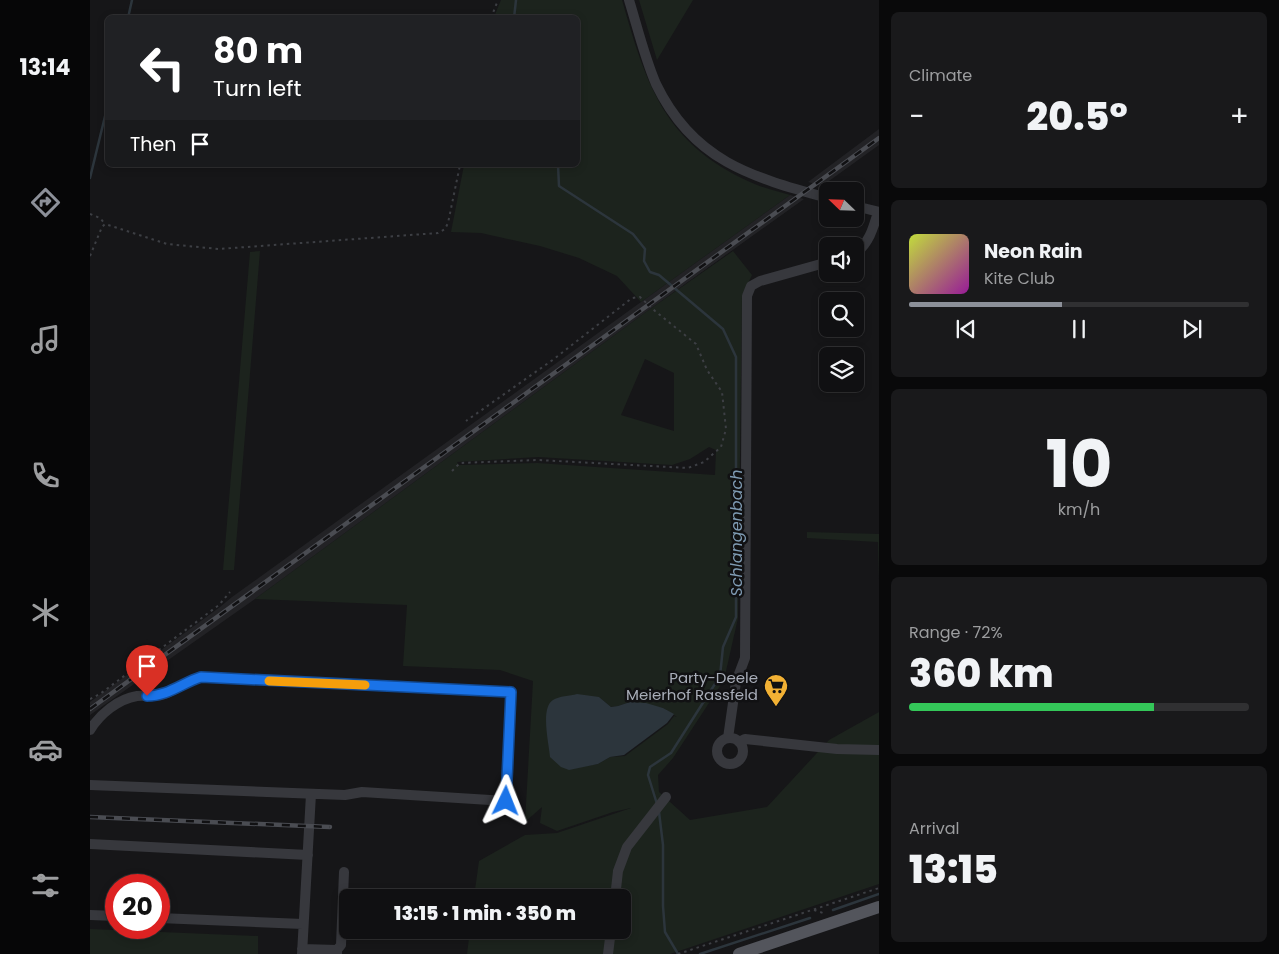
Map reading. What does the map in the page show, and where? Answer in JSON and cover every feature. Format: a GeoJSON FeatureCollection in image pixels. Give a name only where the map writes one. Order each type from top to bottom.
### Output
{"type":"FeatureCollection","features":[{"type":"Feature","properties":{"kind":"main road"},"geometry":{"type":"LineString","coordinates":[[739,954],[879,907]]}},
{"type":"Feature","properties":{"kind":"street"},"geometry":{"type":"LineString","coordinates":[[629,0],[656,82],[668,104],[694,138],[722,160],[754,176],[819,195]]}},
{"type":"Feature","properties":{"kind":"street"},"geometry":{"type":"LineString","coordinates":[[864,208],[878,212],[869,239],[864,246]]}},
{"type":"Feature","properties":{"kind":"street"},"geometry":{"type":"LineString","coordinates":[[728,738],[736,682],[745,658],[747,296],[752,286],[760,281],[819,265]]}},
{"type":"Feature","properties":{"kind":"street"},"geometry":{"type":"LineString","coordinates":[[90,730],[100,716],[123,701],[136,696],[158,696],[201,677],[511,692],[506,801],[362,792],[345,795],[90,785]]}},
{"type":"Feature","properties":{"kind":"street"},"geometry":{"type":"LineString","coordinates":[[728,738],[734,738],[743,747],[742,756],[737,763],[728,765],[720,761],[716,753],[717,746],[721,741],[728,738]]}},
{"type":"Feature","properties":{"kind":"street"},"geometry":{"type":"LineString","coordinates":[[739,742],[745,739],[837,749],[879,750]]}},
{"type":"Feature","properties":{"kind":"street"},"geometry":{"type":"LineString","coordinates":[[311,794],[302,951],[337,952],[341,945],[344,872]]}},
{"type":"Feature","properties":{"kind":"street"},"geometry":{"type":"LineString","coordinates":[[616,889],[618,870],[626,847],[666,797]]}},
{"type":"Feature","properties":{"kind":"street"},"geometry":{"type":"LineString","coordinates":[[90,844],[308,855]]}},
{"type":"Feature","properties":{"kind":"street"},"geometry":{"type":"LineString","coordinates":[[90,914],[105,915]]}},
{"type":"Feature","properties":{"kind":"street"},"geometry":{"type":"LineString","coordinates":[[170,918],[303,924]]}},
{"type":"Feature","properties":{"kind":"street"},"geometry":{"type":"LineString","coordinates":[[608,954],[610,939]]}},
{"type":"Feature","properties":{"kind":"path"},"geometry":{"type":"LineString","coordinates":[[492,15],[498,0]]}},
{"type":"Feature","properties":{"kind":"path"},"geometry":{"type":"LineString","coordinates":[[90,214],[100,218],[105,224],[167,244],[219,249],[438,233],[445,229],[448,223],[460,167]]}},
{"type":"Feature","properties":{"kind":"path"},"geometry":{"type":"LineString","coordinates":[[90,256],[105,224]]}},
{"type":"Feature","properties":{"kind":"path"},"geometry":{"type":"LineString","coordinates":[[452,471],[460,463],[538,460],[688,468],[704,462],[721,447],[726,429],[722,392],[707,370],[696,344],[655,311],[640,296],[632,298],[554,359],[466,421]]}},
{"type":"Feature","properties":{"kind":"path"},"geometry":{"type":"LineString","coordinates":[[90,699],[100,694],[218,606],[230,592]]}},
{"type":"Feature","properties":{"kind":"path"},"geometry":{"type":"LineString","coordinates":[[678,954],[879,888]]}},
{"type":"Feature","properties":{"kind":"shaded area"},"geometry":{"type":"Polygon","coordinates":[[[501,0],[622,0],[650,84],[663,108],[678,129],[697,149],[721,166],[750,182],[790,195],[641,302],[617,276],[579,258],[540,246],[481,233],[451,232],[464,167],[580,167],[580,15],[495,15],[501,0]]]}},
{"type":"Feature","properties":{"kind":"shaded area"},"geometry":{"type":"Polygon","coordinates":[[[639,0],[693,0],[657,60],[639,0]]]}},
{"type":"Feature","properties":{"kind":"shaded area"},"geometry":{"type":"Polygon","coordinates":[[[879,129],[879,145],[828,182],[819,182],[819,185],[808,182],[879,129]]]}},
{"type":"Feature","properties":{"kind":"shaded area"},"geometry":{"type":"Polygon","coordinates":[[[790,195],[804,199],[646,312],[255,599],[90,715],[90,702],[232,597],[790,195]]]}},
{"type":"Feature","properties":{"kind":"shaded area"},"geometry":{"type":"Polygon","coordinates":[[[260,251],[234,570],[223,570],[250,252],[260,251]]]}},
{"type":"Feature","properties":{"kind":"shaded area"},"geometry":{"type":"Polygon","coordinates":[[[733,251],[752,275],[742,296],[738,618],[724,680],[673,758],[658,775],[659,792],[690,820],[767,807],[829,740],[879,712],[879,884],[670,954],[467,954],[469,939],[631,939],[631,889],[475,889],[479,861],[525,835],[557,833],[631,808],[613,812],[557,831],[540,823],[542,807],[525,822],[533,681],[500,670],[403,666],[407,605],[255,599],[646,312],[733,251]],[[645,359],[621,415],[674,431],[674,373],[645,359]],[[709,447],[690,459],[672,465],[538,457],[457,462],[459,465],[537,463],[715,475],[716,450],[709,447]],[[599,697],[569,769],[598,764],[610,757],[625,756],[668,724],[674,716],[677,717],[663,708],[630,702],[611,707],[599,697]]]}},
{"type":"Feature","properties":{"kind":"shaded area"},"geometry":{"type":"Polygon","coordinates":[[[807,532],[879,534],[879,579],[878,542],[807,538],[807,532]]]}},
{"type":"Feature","properties":{"kind":"shaded area"},"geometry":{"type":"Polygon","coordinates":[[[577,694],[599,697],[611,707],[630,702],[646,703],[663,708],[674,714],[667,723],[624,755],[610,757],[598,764],[569,770],[561,767],[550,757],[546,718],[549,704],[553,700],[577,694]]]}},
{"type":"Feature","properties":{"kind":"shaded area"},"geometry":{"type":"Polygon","coordinates":[[[90,929],[105,930],[105,939],[170,939],[170,932],[258,936],[258,954],[90,954],[90,929]]]}},
{"type":"Feature","properties":{"kind":"waterway"},"geometry":{"type":"LineString","coordinates":[[129,15],[132,0]]}},
{"type":"Feature","properties":{"kind":"waterway","name":"Schlangenbach"},"geometry":{"type":"LineString","coordinates":[[514,15],[516,0]]}},
{"type":"Feature","properties":{"kind":"waterway"},"geometry":{"type":"LineString","coordinates":[[90,178],[105,116]]}},
{"type":"Feature","properties":{"kind":"waterway","name":"Schlangenbach"},"geometry":{"type":"LineString","coordinates":[[558,167],[559,186],[633,234],[645,249],[644,261],[650,272],[659,275],[723,329],[736,357],[736,617],[723,647],[720,676],[671,753],[650,767],[648,775],[657,804]]}},
{"type":"Feature","properties":{"kind":"waterway","name":"Schlangenbach"},"geometry":{"type":"LineString","coordinates":[[659,812],[663,845],[665,932],[678,954]]}},
{"type":"Feature","properties":{"kind":"waterway"},"geometry":{"type":"LineString","coordinates":[[833,910],[879,894]]}},
{"type":"Feature","properties":{"kind":"waterway"},"geometry":{"type":"LineString","coordinates":[[700,954],[810,918]]}},
{"type":"Feature","properties":{"kind":"railway"},"geometry":{"type":"LineString","coordinates":[[90,709],[879,138]]}},
{"type":"Feature","properties":{"kind":"railway"},"geometry":{"type":"LineString","coordinates":[[90,817],[330,827]]}},
{"type":"Feature","properties":{"kind":"slow traffic"},"geometry":{"type":"LineString","coordinates":[[269,681],[365,685]]}},
{"type":"Feature","properties":{"kind":"place","name":"Party-Deele Meierhof Rassfeld"},"geometry":{"type":"Point","coordinates":[776,707]}},
{"type":"Feature","properties":{"kind":"route"},"geometry":{"type":"LineString","coordinates":[[147,696],[165,694],[201,677],[511,692],[506,801]]}}]}
